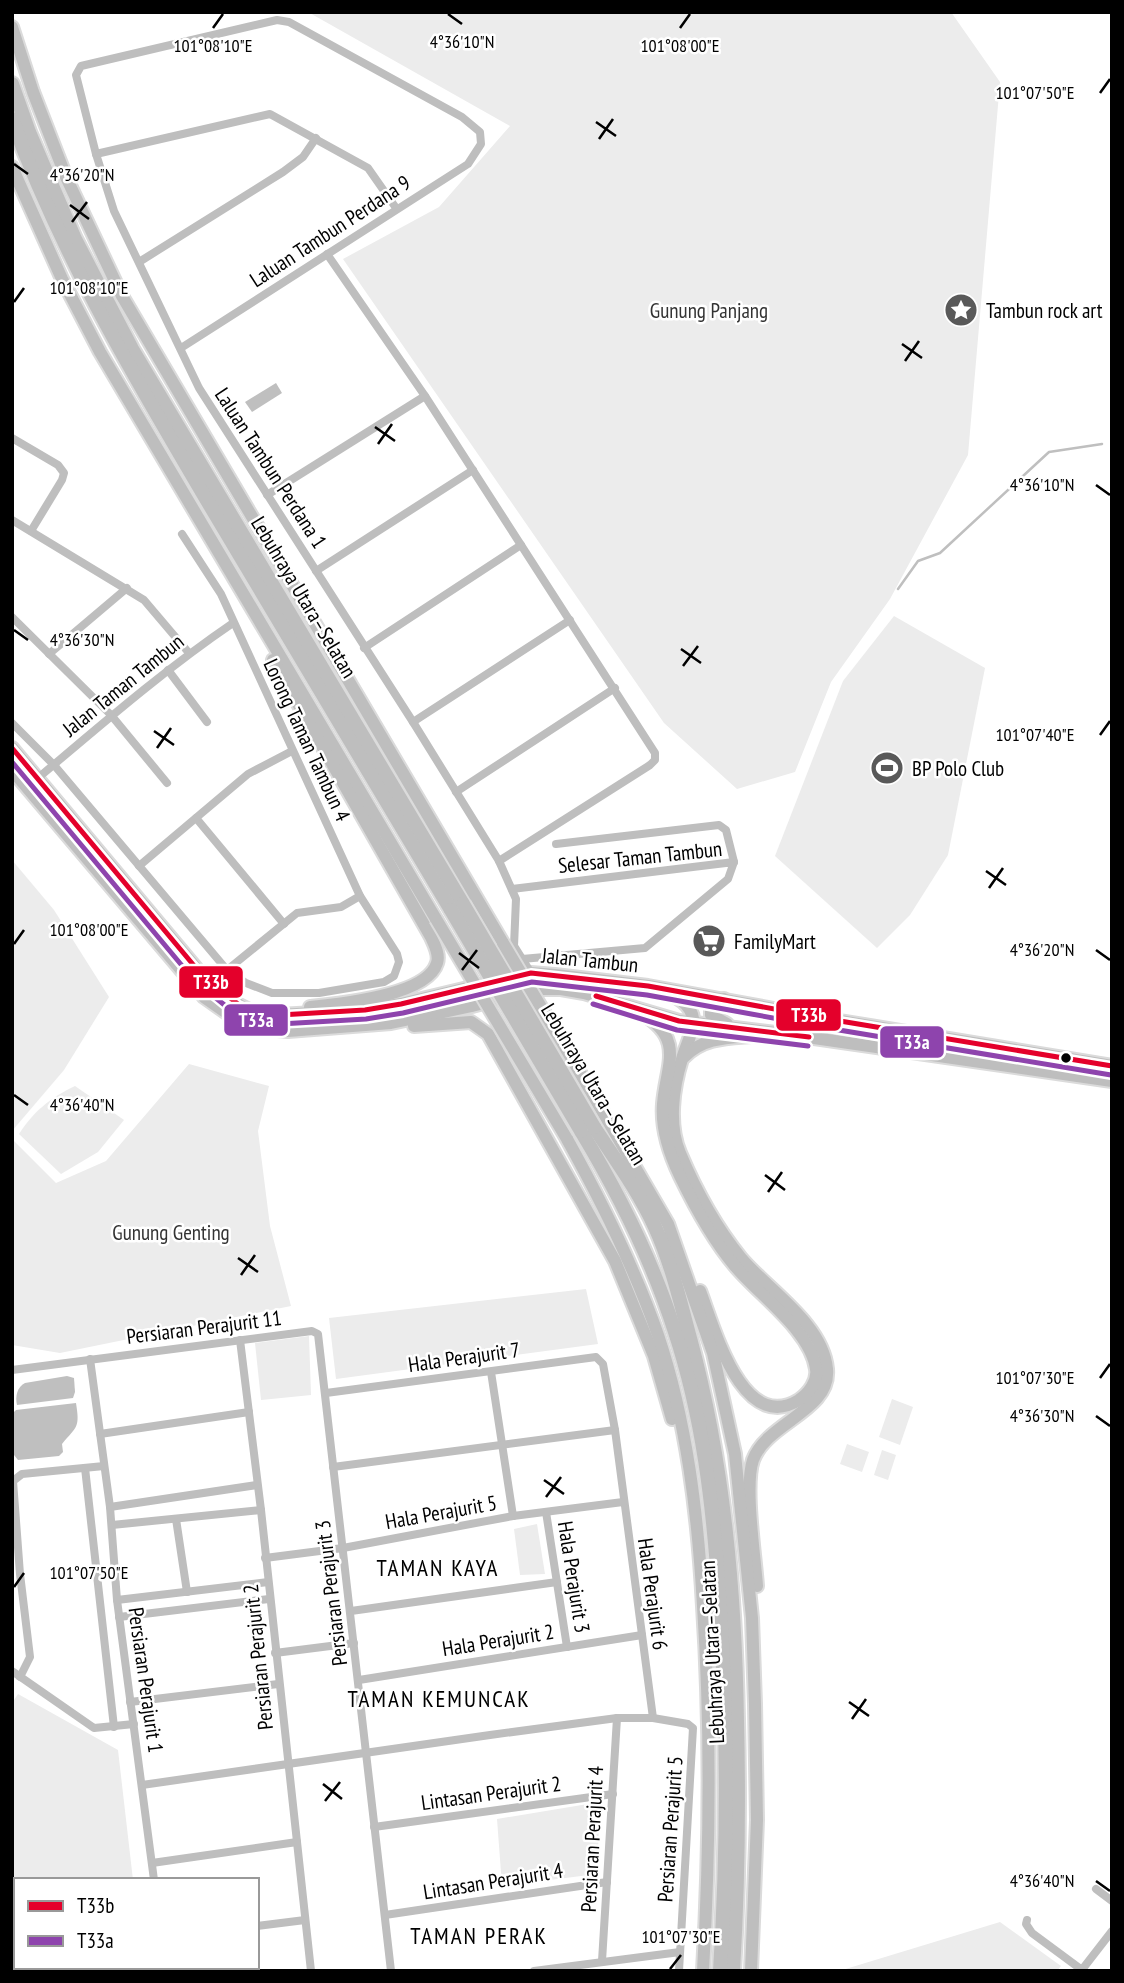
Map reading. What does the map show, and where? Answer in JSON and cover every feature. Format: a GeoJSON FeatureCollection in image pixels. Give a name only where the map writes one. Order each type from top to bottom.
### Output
{"type":"FeatureCollection","features":[{"type":"Feature","properties":{"kind":"highway","name":"Lebuhraya Utara–Selatan"},"geometry":{"type":"LineString","coordinates":[[12,83],[52,187],[116,319],[588,1129],[658,1283],[676,1334],[703,1443],[714,1524],[727,1723],[726,1850],[720,1971]]}},
{"type":"Feature","properties":{"kind":"highway","name":"Lebuhraya Utara–Selatan"},"geometry":{"type":"LineString","coordinates":[[12,119],[53,219],[104,323],[457,907]]}},
{"type":"Feature","properties":{"kind":"highway","name":"Lebuhraya Utara–Selatan"},"geometry":{"type":"LineString","coordinates":[[588,1129],[638,1195],[660,1240],[706,1397],[720,1477],[731,1580],[736,1670],[739,1818],[733,1971]]}},
{"type":"Feature","properties":{"kind":"main road"},"geometry":{"type":"LineString","coordinates":[[12,26],[33,92],[66,177],[122,296],[684,1252],[738,1382],[755,1400],[784,1406],[808,1393],[817,1377],[814,1358],[794,1327],[734,1265],[714,1239],[696,1208],[669,1152],[664,1133],[663,1105],[670,1063],[670,1043],[655,1021],[630,1006]]}},
{"type":"Feature","properties":{"kind":"main road"},"geometry":{"type":"LineString","coordinates":[[12,167],[62,279],[94,340],[567,1139],[615,1229],[659,1337],[687,1455],[699,1540],[709,1720],[703,1971]]}},
{"type":"Feature","properties":{"kind":"main road"},"geometry":{"type":"LineString","coordinates":[[218,551],[225,576],[431,937],[438,956],[433,970],[406,989],[363,1000],[298,1008],[280,1015]]}},
{"type":"Feature","properties":{"kind":"main road","name":"Jalan Tambun"},"geometry":{"type":"LineString","coordinates":[[12,748],[201,974],[239,1005],[251,1011],[280,1015],[329,1014],[377,1008],[531,973],[649,986],[1112,1066]]}},
{"type":"Feature","properties":{"kind":"main road","name":"Jalan Tambun"},"geometry":{"type":"LineString","coordinates":[[12,770],[190,982],[213,1005],[238,1021],[256,1028],[288,1031],[391,1023],[536,989],[561,989],[584,993],[679,1021],[1003,1063],[1112,1081]]}},
{"type":"Feature","properties":{"kind":"main road"},"geometry":{"type":"LineString","coordinates":[[649,986],[684,1002],[694,1023],[682,1059],[673,1105],[678,1147],[687,1168],[722,1233],[812,1333],[825,1357],[827,1369],[827,1379],[818,1397],[809,1407],[768,1437],[752,1463],[750,1491],[757,1595],[752,1618]]}},
{"type":"Feature","properties":{"kind":"main road"},"geometry":{"type":"LineString","coordinates":[[724,999],[715,1003],[711,1015],[718,1021],[740,1029]]}},
{"type":"Feature","properties":{"kind":"main road"},"geometry":{"type":"LineString","coordinates":[[391,1023],[408,1026],[471,1022],[488,1034],[615,1261],[644,1331],[674,1424],[687,1455]]}},
{"type":"Feature","properties":{"kind":"main road"},"geometry":{"type":"LineString","coordinates":[[682,1059],[692,1049],[709,1040],[800,1035]]}},
{"type":"Feature","properties":{"kind":"main road"},"geometry":{"type":"LineString","coordinates":[[938,1037],[954,1046],[988,1052],[1003,1063],[1020,1058],[1065,1058]]}},
{"type":"Feature","properties":{"kind":"main road"},"geometry":{"type":"LineString","coordinates":[[668,1224],[713,1353],[735,1454],[752,1618],[757,1820],[751,1971]]}},
{"type":"Feature","properties":{"kind":"street","name":"Laluan Tambun Perdana 9"},"geometry":{"type":"LineString","coordinates":[[81,66],[277,20],[289,22],[450,111],[480,132],[481,144],[468,164],[181,348]]}},
{"type":"Feature","properties":{"kind":"street","name":"Laluan Tambun Perdana 1"},"geometry":{"type":"LineString","coordinates":[[81,66],[76,78],[114,211],[199,388],[499,861],[516,899],[514,946],[531,973]]}},
{"type":"Feature","properties":{"kind":"street"},"geometry":{"type":"LineString","coordinates":[[96,154],[270,114],[368,168],[396,208]]}},
{"type":"Feature","properties":{"kind":"street"},"geometry":{"type":"LineString","coordinates":[[139,262],[283,172],[303,156],[316,138]]}},
{"type":"Feature","properties":{"kind":"street"},"geometry":{"type":"LineString","coordinates":[[327,254],[425,396],[654,750],[655,760],[650,765],[499,861]]}},
{"type":"Feature","properties":{"kind":"street"},"geometry":{"type":"LineString","coordinates":[[267,495],[425,396]]}},
{"type":"Feature","properties":{"kind":"street"},"geometry":{"type":"LineString","coordinates":[[12,438],[58,465],[64,473],[31,531]]}},
{"type":"Feature","properties":{"kind":"street"},"geometry":{"type":"LineString","coordinates":[[316,571],[473,470]]}},
{"type":"Feature","properties":{"kind":"street"},"geometry":{"type":"LineString","coordinates":[[12,520],[144,600],[189,653]]}},
{"type":"Feature","properties":{"kind":"street","name":"Lorong Taman Tambun 4"},"geometry":{"type":"LineString","coordinates":[[182,534],[221,594],[360,896],[397,954],[399,962],[394,976],[384,982],[319,993],[272,993],[246,983],[227,970]]}},
{"type":"Feature","properties":{"kind":"street"},"geometry":{"type":"LineString","coordinates":[[364,648],[521,545]]}},
{"type":"Feature","properties":{"kind":"street"},"geometry":{"type":"LineString","coordinates":[[50,654],[127,588]]}},
{"type":"Feature","properties":{"kind":"street"},"geometry":{"type":"LineString","coordinates":[[12,617],[111,715],[167,783]]}},
{"type":"Feature","properties":{"kind":"street"},"geometry":{"type":"LineString","coordinates":[[413,722],[570,620]]}},
{"type":"Feature","properties":{"kind":"street","name":"Jalan Taman Tambun"},"geometry":{"type":"LineString","coordinates":[[38,778],[189,653],[233,623]]}},
{"type":"Feature","properties":{"kind":"street"},"geometry":{"type":"LineString","coordinates":[[168,670],[207,722]]}},
{"type":"Feature","properties":{"kind":"street"},"geometry":{"type":"LineString","coordinates":[[456,792],[615,688]]}},
{"type":"Feature","properties":{"kind":"street"},"geometry":{"type":"LineString","coordinates":[[12,723],[54,765],[227,970],[297,913],[341,907],[360,896]]}},
{"type":"Feature","properties":{"kind":"street"},"geometry":{"type":"LineString","coordinates":[[139,866],[257,768],[292,751]]}},
{"type":"Feature","properties":{"kind":"street"},"geometry":{"type":"LineString","coordinates":[[196,818],[284,924]]}},
{"type":"Feature","properties":{"kind":"street"},"geometry":{"type":"LineString","coordinates":[[556,844],[722,825],[726,830],[734,862]]}},
{"type":"Feature","properties":{"kind":"street","name":"Selesar Taman Tambun"},"geometry":{"type":"LineString","coordinates":[[512,889],[734,862],[728,879],[645,948],[522,959]]}},
{"type":"Feature","properties":{"kind":"street","name":"Persiaran Perajurit 11"},"geometry":{"type":"LineString","coordinates":[[12,1370],[312,1331],[319,1336]]}},
{"type":"Feature","properties":{"kind":"street","name":"Persiaran Perajurit 3"},"geometry":{"type":"LineString","coordinates":[[319,1336],[391,1971]]}},
{"type":"Feature","properties":{"kind":"street","name":"Persiaran Perajurit 2"},"geometry":{"type":"LineString","coordinates":[[240,1340],[261,1510],[310,1971]]}},
{"type":"Feature","properties":{"kind":"street","name":"Hala Perajurit 7"},"geometry":{"type":"LineString","coordinates":[[326,1393],[596,1357],[603,1364]]}},
{"type":"Feature","properties":{"kind":"street","name":"Persiaran Perajurit 1"},"geometry":{"type":"LineString","coordinates":[[90,1359],[110,1507],[119,1617],[154,1878]]}},
{"type":"Feature","properties":{"kind":"street","name":"Hala Perajurit 6"},"geometry":{"type":"LineString","coordinates":[[603,1364],[615,1430],[653,1718]]}},
{"type":"Feature","properties":{"kind":"street"},"geometry":{"type":"LineString","coordinates":[[491,1372],[513,1516]]}},
{"type":"Feature","properties":{"kind":"street"},"geometry":{"type":"LineString","coordinates":[[100,1434],[249,1412]]}},
{"type":"Feature","properties":{"kind":"street"},"geometry":{"type":"LineString","coordinates":[[334,1467],[615,1430]]}},
{"type":"Feature","properties":{"kind":"street"},"geometry":{"type":"LineString","coordinates":[[20,1677],[30,1655],[16,1575],[15,1477],[22,1474],[103,1466]]}},
{"type":"Feature","properties":{"kind":"street","name":"Persiaran Perajurit 1"},"geometry":{"type":"LineString","coordinates":[[85,1468],[114,1727]]}},
{"type":"Feature","properties":{"kind":"street"},"geometry":{"type":"LineString","coordinates":[[110,1507],[257,1485]]}},
{"type":"Feature","properties":{"kind":"street","name":"Hala Perajurit 5"},"geometry":{"type":"LineString","coordinates":[[265,1558],[343,1548],[513,1516],[623,1502]]}},
{"type":"Feature","properties":{"kind":"street"},"geometry":{"type":"LineString","coordinates":[[112,1525],[261,1510]]}},
{"type":"Feature","properties":{"kind":"street","name":"Hala Perajurit 3"},"geometry":{"type":"LineString","coordinates":[[546,1512],[567,1647]]}},
{"type":"Feature","properties":{"kind":"street"},"geometry":{"type":"LineString","coordinates":[[176,1519],[187,1592]]}},
{"type":"Feature","properties":{"kind":"street"},"geometry":{"type":"LineString","coordinates":[[117,1600],[268,1582]]}},
{"type":"Feature","properties":{"kind":"street"},"geometry":{"type":"LineString","coordinates":[[351,1611],[557,1582]]}},
{"type":"Feature","properties":{"kind":"street"},"geometry":{"type":"LineString","coordinates":[[119,1617],[269,1599]]}},
{"type":"Feature","properties":{"kind":"street","name":"Hala Perajurit 2"},"geometry":{"type":"LineString","coordinates":[[359,1680],[642,1636]]}},
{"type":"Feature","properties":{"kind":"street"},"geometry":{"type":"LineString","coordinates":[[275,1653],[354,1643]]}},
{"type":"Feature","properties":{"kind":"street"},"geometry":{"type":"LineString","coordinates":[[12,1671],[93,1727],[134,1724]]}},
{"type":"Feature","properties":{"kind":"street"},"geometry":{"type":"LineString","coordinates":[[131,1702],[278,1684]]}},
{"type":"Feature","properties":{"kind":"street"},"geometry":{"type":"LineString","coordinates":[[142,1785],[617,1718],[653,1718]]}},
{"type":"Feature","properties":{"kind":"street","name":"Persiaran Perajurit 4"},"geometry":{"type":"LineString","coordinates":[[602,1961],[617,1718]]}},
{"type":"Feature","properties":{"kind":"street","name":"Persiaran Perajurit 5"},"geometry":{"type":"LineString","coordinates":[[653,1718],[688,1724],[693,1731],[679,1971]]}},
{"type":"Feature","properties":{"kind":"street","name":"Lintasan Perajurit 2"},"geometry":{"type":"LineString","coordinates":[[374,1827],[613,1794]]}},
{"type":"Feature","properties":{"kind":"street"},"geometry":{"type":"LineString","coordinates":[[152,1863],[297,1842]]}},
{"type":"Feature","properties":{"kind":"street","name":"Lintasan Perajurit 4"},"geometry":{"type":"LineString","coordinates":[[385,1916],[607,1882]]}},
{"type":"Feature","properties":{"kind":"street"},"geometry":{"type":"LineString","coordinates":[[1097,1889],[1112,1901]]}},
{"type":"Feature","properties":{"kind":"street"},"geometry":{"type":"LineString","coordinates":[[259,1926],[305,1920]]}},
{"type":"Feature","properties":{"kind":"street"},"geometry":{"type":"LineString","coordinates":[[1027,1920],[1028,1929],[1032,1933],[1081,1970],[1112,1931]]}},
{"type":"Feature","properties":{"kind":"street"},"geometry":{"type":"LineString","coordinates":[[534,1971],[680,1952]]}},
{"type":"Feature","properties":{"kind":"green space","name":"Gunung Panjang"},"geometry":{"type":"Polygon","coordinates":[[[308,12],[951,12],[1000,82],[968,455],[890,599],[831,682],[795,772],[737,789],[664,723],[343,259],[439,207],[510,126],[308,12]]]}},
{"type":"Feature","properties":{"kind":"green space","name":"BP Polo Club"},"geometry":{"type":"Polygon","coordinates":[[[894,616],[985,668],[948,855],[910,915],[877,948],[775,856],[843,681],[894,616]]]}},
{"type":"Feature","properties":{"kind":"green space"},"geometry":{"type":"Polygon","coordinates":[[[12,860],[54,910],[109,997],[64,1070],[12,1131],[12,860]]]}},
{"type":"Feature","properties":{"kind":"green space","name":"Gunung Genting"},"geometry":{"type":"Polygon","coordinates":[[[189,1064],[269,1086],[258,1131],[270,1226],[291,1306],[60,1353],[12,1345],[12,1139],[56,1183],[106,1161],[189,1064]]]}},
{"type":"Feature","properties":{"kind":"green space"},"geometry":{"type":"Polygon","coordinates":[[[75,1086],[124,1120],[98,1152],[61,1174],[19,1134],[43,1106],[75,1086]]]}},
{"type":"Feature","properties":{"kind":"green space"},"geometry":{"type":"Polygon","coordinates":[[[586,1289],[598,1344],[336,1379],[329,1318],[586,1289]]]}},
{"type":"Feature","properties":{"kind":"green space"},"geometry":{"type":"Polygon","coordinates":[[[309,1336],[311,1395],[261,1400],[255,1343],[309,1336]]]}},
{"type":"Feature","properties":{"kind":"green space"},"geometry":{"type":"Polygon","coordinates":[[[892,1399],[913,1407],[900,1445],[879,1437],[892,1399]]]}},
{"type":"Feature","properties":{"kind":"green space"},"geometry":{"type":"Polygon","coordinates":[[[847,1444],[869,1452],[862,1472],[840,1464],[847,1444]]]}},
{"type":"Feature","properties":{"kind":"green space"},"geometry":{"type":"Polygon","coordinates":[[[882,1450],[896,1455],[888,1480],[874,1475],[882,1450]]]}},
{"type":"Feature","properties":{"kind":"green space"},"geometry":{"type":"Polygon","coordinates":[[[537,1524],[545,1574],[520,1575],[514,1529],[537,1524]]]}},
{"type":"Feature","properties":{"kind":"green space"},"geometry":{"type":"Polygon","coordinates":[[[18,1694],[118,1750],[133,1878],[14,1878],[14,1969],[26,1969],[12,1971],[12,1703],[18,1694]]]}},
{"type":"Feature","properties":{"kind":"green space"},"geometry":{"type":"Polygon","coordinates":[[[600,1802],[597,1874],[502,1886],[497,1819],[600,1802]]]}},
{"type":"Feature","properties":{"kind":"green space"},"geometry":{"type":"Polygon","coordinates":[[[1000,1922],[1061,1966],[1057,1971],[839,1971],[1000,1922]]]}},
{"type":"Feature","properties":{"kind":"shaded area"},"geometry":{"type":"Polygon","coordinates":[[[276,383],[282,393],[252,412],[245,402],[276,383]]]}},
{"type":"Feature","properties":{"kind":"shaded area"},"geometry":{"type":"Polygon","coordinates":[[[67,1376],[74,1378],[73,1398],[17,1405],[17,1393],[25,1383],[67,1376]]]}},
{"type":"Feature","properties":{"kind":"shaded area"},"geometry":{"type":"Polygon","coordinates":[[[76,1403],[76,1426],[62,1444],[63,1452],[59,1456],[18,1460],[14,1455],[12,1414],[16,1410],[76,1403]]]}},
{"type":"Feature","properties":{"kind":"waterway"},"geometry":{"type":"LineString","coordinates":[[898,589],[918,561],[940,553],[1049,452],[1102,444]]}},
{"type":"Feature","properties":{"kind":"transit line","name":"T33b"},"geometry":{"type":"LineString","coordinates":[[12,748],[201,974],[239,1005],[251,1011],[280,1015],[365,1010],[531,973],[648,986],[1112,1066]]}},
{"type":"Feature","properties":{"kind":"transit line","name":"T33a"},"geometry":{"type":"LineString","coordinates":[[12,762],[194,980],[233,1012],[249,1019],[280,1024],[366,1019],[403,1013],[532,982],[647,995],[1111,1075]]}},
{"type":"Feature","properties":{"kind":"transit line","name":"T33b"},"geometry":{"type":"LineString","coordinates":[[596,996],[679,1021],[809,1037]]}},
{"type":"Feature","properties":{"kind":"transit line","name":"T33a"},"geometry":{"type":"LineString","coordinates":[[593,1004],[677,1030],[808,1046]]}},
{"type":"Feature","properties":{"kind":"place","name":"Tambun rock art"},"geometry":{"type":"Point","coordinates":[961,310]}},
{"type":"Feature","properties":{"kind":"place","name":"BP Polo Club"},"geometry":{"type":"Point","coordinates":[887,768]}},
{"type":"Feature","properties":{"kind":"place","name":"FamilyMart"},"geometry":{"type":"Point","coordinates":[709,941]}},
{"type":"Feature","properties":{"kind":"district","name":"TAMAN KAYA"},"geometry":{"type":"Point","coordinates":[438,1567]}},
{"type":"Feature","properties":{"kind":"district","name":"TAMAN KEMUNCAK"},"geometry":{"type":"Point","coordinates":[439,1698]}},
{"type":"Feature","properties":{"kind":"district","name":"TAMAN PERAK"},"geometry":{"type":"Point","coordinates":[479,1935]}}]}
